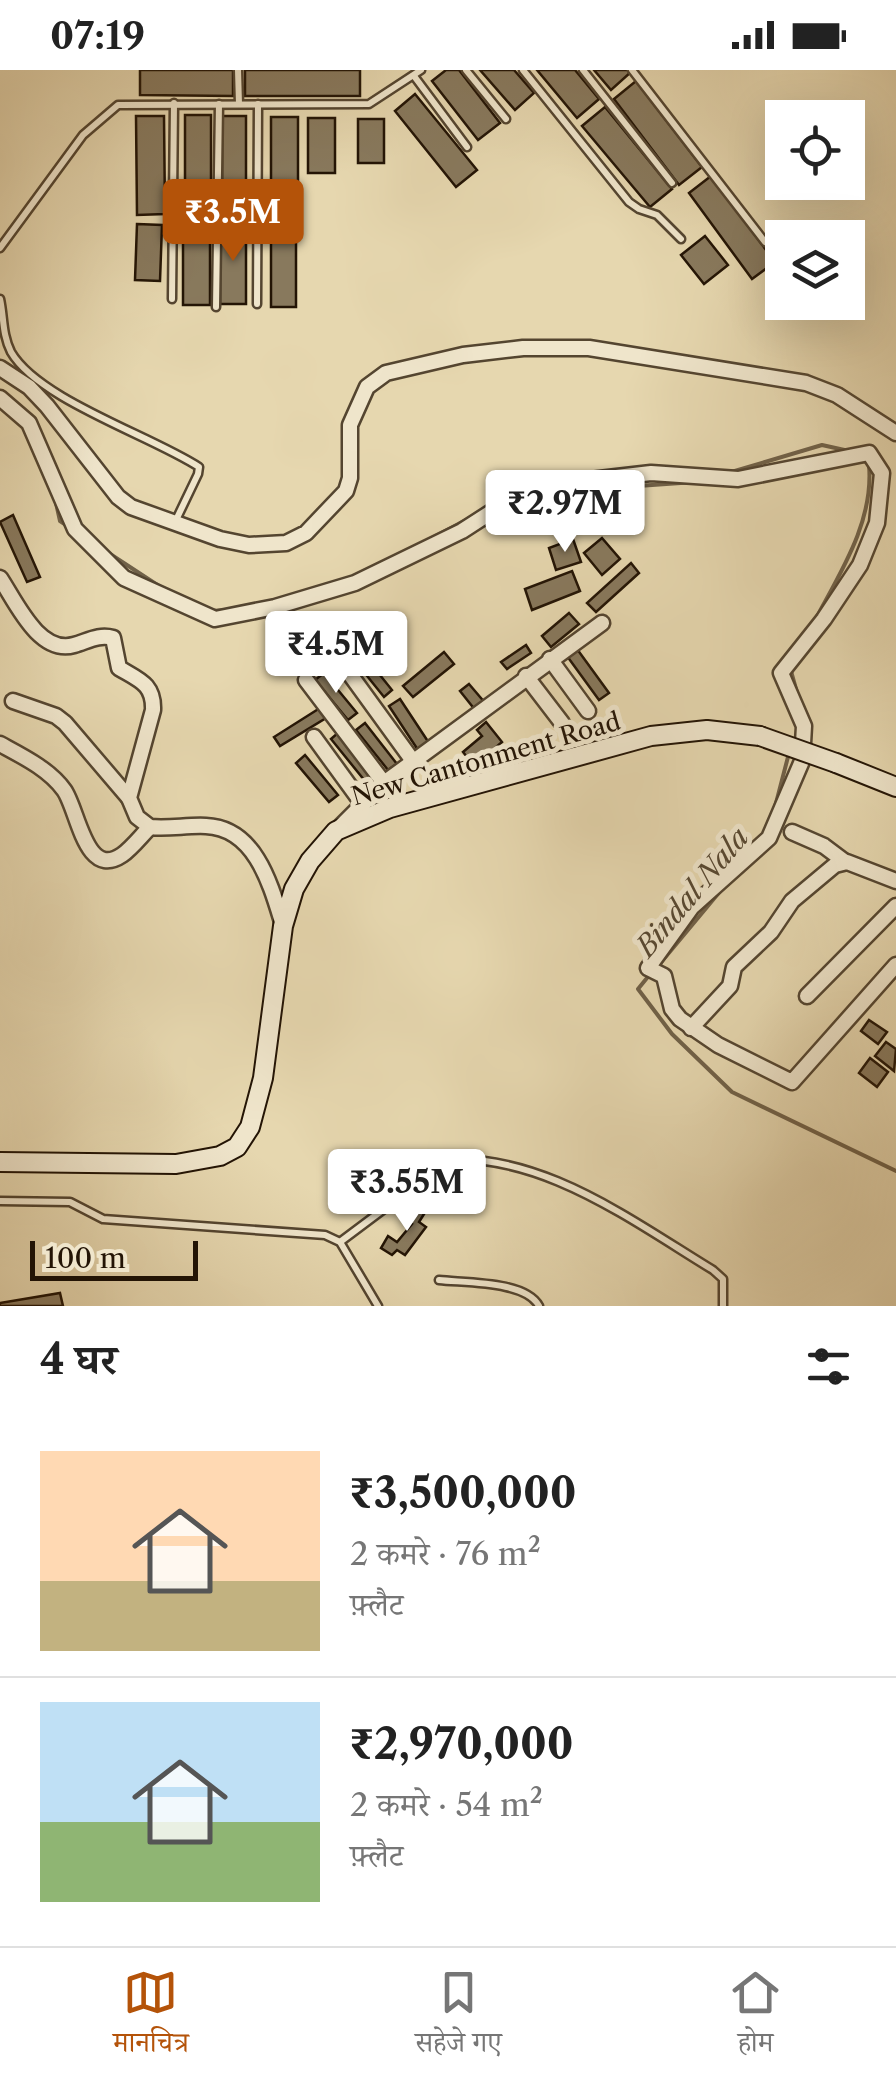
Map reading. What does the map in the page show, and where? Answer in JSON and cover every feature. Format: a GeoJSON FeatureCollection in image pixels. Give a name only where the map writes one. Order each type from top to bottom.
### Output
{"type":"FeatureCollection","features":[{"type":"Feature","properties":{"kind":"street"},"geometry":{"type":"LineString","coordinates":[[0,368],[47,406],[118,497],[131,506],[220,539],[249,545],[286,543],[306,533],[346,491],[350,478],[350,426],[366,387],[386,373],[463,355],[523,348],[589,348],[806,383],[837,395],[896,434]]}},
{"type":"Feature","properties":{"kind":"street"},"geometry":{"type":"LineString","coordinates":[[0,398],[29,422],[76,529],[124,578],[215,619],[355,583],[462,531],[530,487],[651,473],[738,479],[870,453],[882,473],[877,523],[860,564],[781,673],[804,726],[802,761],[769,838],[692,907],[648,968],[664,976],[672,1009],[692,1028],[787,1081],[795,1081],[896,965]]}},
{"type":"Feature","properties":{"kind":"street"},"geometry":{"type":"LineString","coordinates":[[0,578],[38,633],[51,644],[63,647],[110,636],[116,642],[119,668],[150,689],[153,710],[129,798]]}},
{"type":"Feature","properties":{"kind":"street"},"geometry":{"type":"LineString","coordinates":[[336,831],[384,783],[602,623]]}},
{"type":"Feature","properties":{"kind":"street"},"geometry":{"type":"LineString","coordinates":[[336,654],[413,761]]}},
{"type":"Feature","properties":{"kind":"street"},"geometry":{"type":"LineString","coordinates":[[550,658],[588,711]]}},
{"type":"Feature","properties":{"kind":"street"},"geometry":{"type":"LineString","coordinates":[[526,676],[562,722]]}},
{"type":"Feature","properties":{"kind":"street"},"geometry":{"type":"LineString","coordinates":[[306,680],[384,783]]}},
{"type":"Feature","properties":{"kind":"street"},"geometry":{"type":"LineString","coordinates":[[0,744],[55,779],[74,809],[86,846],[99,859],[120,856],[150,828],[66,723],[12,701]]}},
{"type":"Feature","properties":{"kind":"street","name":"New Cantonment Road"},"geometry":{"type":"LineString","coordinates":[[0,1162],[176,1164],[220,1156],[237,1147],[250,1128],[263,1078],[283,926],[302,875],[336,831],[390,808],[652,736],[707,730],[760,736],[896,787]]}},
{"type":"Feature","properties":{"kind":"street"},"geometry":{"type":"LineString","coordinates":[[314,737],[362,802]]}},
{"type":"Feature","properties":{"kind":"street","name":"New Cantonment Road"},"geometry":{"type":"LineString","coordinates":[[150,828],[208,826],[241,840],[267,873],[283,926]]}},
{"type":"Feature","properties":{"kind":"street"},"geometry":{"type":"LineString","coordinates":[[792,832],[824,846],[844,861],[896,881]]}},
{"type":"Feature","properties":{"kind":"street"},"geometry":{"type":"LineString","coordinates":[[692,1028],[730,986],[734,967],[770,932],[792,901],[844,861]]}},
{"type":"Feature","properties":{"kind":"street"},"geometry":{"type":"LineString","coordinates":[[807,996],[896,906]]}},
{"type":"Feature","properties":{"kind":"lane"},"geometry":{"type":"LineString","coordinates":[[238,70],[239,104]]}},
{"type":"Feature","properties":{"kind":"lane"},"geometry":{"type":"LineString","coordinates":[[0,248],[99,118],[126,102],[369,104],[421,70]]}},
{"type":"Feature","properties":{"kind":"lane"},"geometry":{"type":"LineString","coordinates":[[466,70],[506,119]]}},
{"type":"Feature","properties":{"kind":"lane"},"geometry":{"type":"LineString","coordinates":[[522,70],[629,202],[657,215],[682,239]]}},
{"type":"Feature","properties":{"kind":"lane"},"geometry":{"type":"LineString","coordinates":[[582,70],[672,183]]}},
{"type":"Feature","properties":{"kind":"lane"},"geometry":{"type":"LineString","coordinates":[[632,70],[764,242]]}},
{"type":"Feature","properties":{"kind":"lane"},"geometry":{"type":"LineString","coordinates":[[414,76],[467,147]]}},
{"type":"Feature","properties":{"kind":"lane"},"geometry":{"type":"LineString","coordinates":[[172,299],[174,103]]}},
{"type":"Feature","properties":{"kind":"lane"},"geometry":{"type":"LineString","coordinates":[[216,307],[219,104]]}},
{"type":"Feature","properties":{"kind":"lane"},"geometry":{"type":"LineString","coordinates":[[256,304],[258,104]]}},
{"type":"Feature","properties":{"kind":"lane"},"geometry":{"type":"LineString","coordinates":[[0,298],[8,344],[13,356],[30,372],[95,414],[199,466],[176,522]]}},
{"type":"Feature","properties":{"kind":"lane"},"geometry":{"type":"LineString","coordinates":[[340,1242],[388,1206],[426,1162],[504,1166],[592,1197],[713,1270],[724,1279],[724,1306]]}},
{"type":"Feature","properties":{"kind":"lane"},"geometry":{"type":"LineString","coordinates":[[0,1201],[62,1201],[103,1218],[312,1232],[340,1242],[378,1306]]}},
{"type":"Feature","properties":{"kind":"lane"},"geometry":{"type":"LineString","coordinates":[[440,1280],[520,1290],[532,1296],[538,1306]]}},
{"type":"Feature","properties":{"kind":"building"},"geometry":{"type":"Polygon","coordinates":[[[140,70],[233,70],[233,96],[140,95],[140,70]]]}},
{"type":"Feature","properties":{"kind":"building"},"geometry":{"type":"Polygon","coordinates":[[[245,70],[360,70],[360,96],[245,96],[245,70]]]}},
{"type":"Feature","properties":{"kind":"building"},"geometry":{"type":"Polygon","coordinates":[[[446,70],[459,70],[500,123],[478,140],[432,81],[446,70]]]}},
{"type":"Feature","properties":{"kind":"building"},"geometry":{"type":"Polygon","coordinates":[[[480,70],[514,70],[534,93],[515,110],[480,70]]]}},
{"type":"Feature","properties":{"kind":"building"},"geometry":{"type":"Polygon","coordinates":[[[537,70],[575,70],[599,99],[577,118],[537,70]]]}},
{"type":"Feature","properties":{"kind":"building"},"geometry":{"type":"Polygon","coordinates":[[[594,70],[630,70],[631,72],[611,90],[594,70]]]}},
{"type":"Feature","properties":{"kind":"building"},"geometry":{"type":"Polygon","coordinates":[[[636,81],[702,167],[679,185],[614,99],[636,81]]]}},
{"type":"Feature","properties":{"kind":"building"},"geometry":{"type":"Polygon","coordinates":[[[415,94],[477,170],[456,187],[395,111],[415,94]]]}},
{"type":"Feature","properties":{"kind":"building"},"geometry":{"type":"Polygon","coordinates":[[[605,107],[672,189],[650,207],[582,126],[605,107]]]}},
{"type":"Feature","properties":{"kind":"building"},"geometry":{"type":"Polygon","coordinates":[[[185,115],[211,115],[211,215],[185,215],[185,115]]]}},
{"type":"Feature","properties":{"kind":"building"},"geometry":{"type":"Polygon","coordinates":[[[136,116],[164,116],[165,214],[137,215],[136,116]]]}},
{"type":"Feature","properties":{"kind":"building"},"geometry":{"type":"Polygon","coordinates":[[[222,116],[246,116],[246,217],[222,217],[222,116]]]}},
{"type":"Feature","properties":{"kind":"building"},"geometry":{"type":"Polygon","coordinates":[[[271,117],[298,117],[298,217],[271,217],[271,117]]]}},
{"type":"Feature","properties":{"kind":"building"},"geometry":{"type":"Polygon","coordinates":[[[308,118],[335,118],[335,173],[308,173],[308,118]]]}},
{"type":"Feature","properties":{"kind":"building"},"geometry":{"type":"Polygon","coordinates":[[[358,119],[384,119],[384,163],[358,163],[358,119]]]}},
{"type":"Feature","properties":{"kind":"building"},"geometry":{"type":"Polygon","coordinates":[[[711,176],[765,249],[765,269],[752,279],[689,193],[711,176]]]}},
{"type":"Feature","properties":{"kind":"building"},"geometry":{"type":"Polygon","coordinates":[[[183,223],[210,223],[210,305],[183,305],[183,223]]]}},
{"type":"Feature","properties":{"kind":"building"},"geometry":{"type":"Polygon","coordinates":[[[137,224],[162,225],[160,281],[135,280],[137,224]]]}},
{"type":"Feature","properties":{"kind":"building"},"geometry":{"type":"Polygon","coordinates":[[[220,224],[246,224],[246,304],[220,304],[220,224]]]}},
{"type":"Feature","properties":{"kind":"building"},"geometry":{"type":"Polygon","coordinates":[[[271,226],[296,226],[296,307],[271,307],[271,226]]]}},
{"type":"Feature","properties":{"kind":"building"},"geometry":{"type":"Polygon","coordinates":[[[705,236],[728,265],[704,284],[681,255],[705,236]]]}},
{"type":"Feature","properties":{"kind":"building"},"geometry":{"type":"Polygon","coordinates":[[[13,515],[40,577],[27,582],[0,522],[13,515]]]}},
{"type":"Feature","properties":{"kind":"building"},"geometry":{"type":"Polygon","coordinates":[[[602,538],[620,559],[602,575],[584,553],[602,538]]]}},
{"type":"Feature","properties":{"kind":"building"},"geometry":{"type":"Polygon","coordinates":[[[573,539],[581,562],[556,570],[549,548],[573,539]]]}},
{"type":"Feature","properties":{"kind":"building"},"geometry":{"type":"Polygon","coordinates":[[[631,563],[639,573],[596,612],[587,603],[631,563]]]}},
{"type":"Feature","properties":{"kind":"building"},"geometry":{"type":"Polygon","coordinates":[[[572,571],[580,591],[532,610],[525,589],[572,571]]]}},
{"type":"Feature","properties":{"kind":"building"},"geometry":{"type":"Polygon","coordinates":[[[569,613],[579,624],[551,647],[542,636],[569,613]]]}},
{"type":"Feature","properties":{"kind":"building"},"geometry":{"type":"Polygon","coordinates":[[[526,645],[531,653],[507,669],[501,662],[526,645]]]}},
{"type":"Feature","properties":{"kind":"building"},"geometry":{"type":"Polygon","coordinates":[[[359,649],[392,690],[384,697],[351,656],[359,649]]]}},
{"type":"Feature","properties":{"kind":"building"},"geometry":{"type":"Polygon","coordinates":[[[577,649],[609,693],[599,700],[567,656],[577,649]]]}},
{"type":"Feature","properties":{"kind":"building"},"geometry":{"type":"Polygon","coordinates":[[[444,652],[454,664],[413,697],[403,686],[444,652]]]}},
{"type":"Feature","properties":{"kind":"building"},"geometry":{"type":"Polygon","coordinates":[[[324,673],[357,713],[348,720],[315,680],[324,673]]]}},
{"type":"Feature","properties":{"kind":"building"},"geometry":{"type":"Polygon","coordinates":[[[469,684],[486,704],[476,711],[460,691],[469,684]]]}},
{"type":"Feature","properties":{"kind":"building"},"geometry":{"type":"Polygon","coordinates":[[[400,699],[429,743],[418,750],[389,706],[400,699]]]}},
{"type":"Feature","properties":{"kind":"building"},"geometry":{"type":"Polygon","coordinates":[[[320,708],[326,718],[280,746],[274,737],[320,708]]]}},
{"type":"Feature","properties":{"kind":"building"},"geometry":{"type":"Polygon","coordinates":[[[486,722],[502,742],[474,766],[463,752],[482,736],[477,730],[486,722]]]}},
{"type":"Feature","properties":{"kind":"building"},"geometry":{"type":"Polygon","coordinates":[[[365,723],[397,764],[388,770],[356,730],[365,723]]]}},
{"type":"Feature","properties":{"kind":"building"},"geometry":{"type":"Polygon","coordinates":[[[339,732],[373,774],[365,781],[331,739],[339,732]]]}},
{"type":"Feature","properties":{"kind":"building"},"geometry":{"type":"Polygon","coordinates":[[[305,755],[338,795],[329,802],[296,763],[305,755]]]}},
{"type":"Feature","properties":{"kind":"building"},"geometry":{"type":"Polygon","coordinates":[[[869,1020],[887,1032],[878,1044],[861,1031],[869,1020]]]}},
{"type":"Feature","properties":{"kind":"building"},"geometry":{"type":"Polygon","coordinates":[[[886,1042],[896,1049],[894,1071],[875,1056],[886,1042]]]}},
{"type":"Feature","properties":{"kind":"building"},"geometry":{"type":"Polygon","coordinates":[[[870,1058],[888,1072],[877,1087],[859,1073],[870,1058]]]}},
{"type":"Feature","properties":{"kind":"building"},"geometry":{"type":"Polygon","coordinates":[[[412,1206],[424,1214],[419,1222],[426,1227],[405,1255],[397,1250],[392,1255],[381,1248],[388,1236],[397,1242],[412,1224],[404,1218],[412,1206]]]}},
{"type":"Feature","properties":{"kind":"building"},"geometry":{"type":"Polygon","coordinates":[[[60,1293],[63,1306],[0,1306],[0,1303],[60,1293]]]}},
{"type":"Feature","properties":{"kind":"waterway","name":"Bindal Nala"},"geometry":{"type":"LineString","coordinates":[[728,473],[822,445],[849,451]]}},
{"type":"Feature","properties":{"kind":"waterway","name":"Bindal Nala"},"geometry":{"type":"LineString","coordinates":[[814,622],[861,527],[869,465]]}},
{"type":"Feature","properties":{"kind":"waterway","name":"Bindal Nala"},"geometry":{"type":"LineString","coordinates":[[526,497],[695,482]]}},
{"type":"Feature","properties":{"kind":"waterway","name":"Bindal Nala"},"geometry":{"type":"LineString","coordinates":[[56,503],[60,521],[66,525]]}},
{"type":"Feature","properties":{"kind":"waterway","name":"Bindal Nala"},"geometry":{"type":"LineString","coordinates":[[417,546],[479,513]]}},
{"type":"Feature","properties":{"kind":"waterway","name":"Bindal Nala"},"geometry":{"type":"LineString","coordinates":[[107,552],[162,588]]}},
{"type":"Feature","properties":{"kind":"waterway","name":"Bindal Nala"},"geometry":{"type":"LineString","coordinates":[[209,611],[230,610]]}},
{"type":"Feature","properties":{"kind":"waterway","name":"Bindal Nala"},"geometry":{"type":"LineString","coordinates":[[791,671],[798,696]]}},
{"type":"Feature","properties":{"kind":"waterway","name":"Bindal Nala"},"geometry":{"type":"LineString","coordinates":[[775,807],[789,753]]}},
{"type":"Feature","properties":{"kind":"waterway","name":"Bindal Nala"},"geometry":{"type":"LineString","coordinates":[[658,966],[722,889]]}},
{"type":"Feature","properties":{"kind":"waterway","name":"Bindal Nala"},"geometry":{"type":"LineString","coordinates":[[651,973],[638,989],[672,1034],[732,1092],[896,1171]]}}]}
